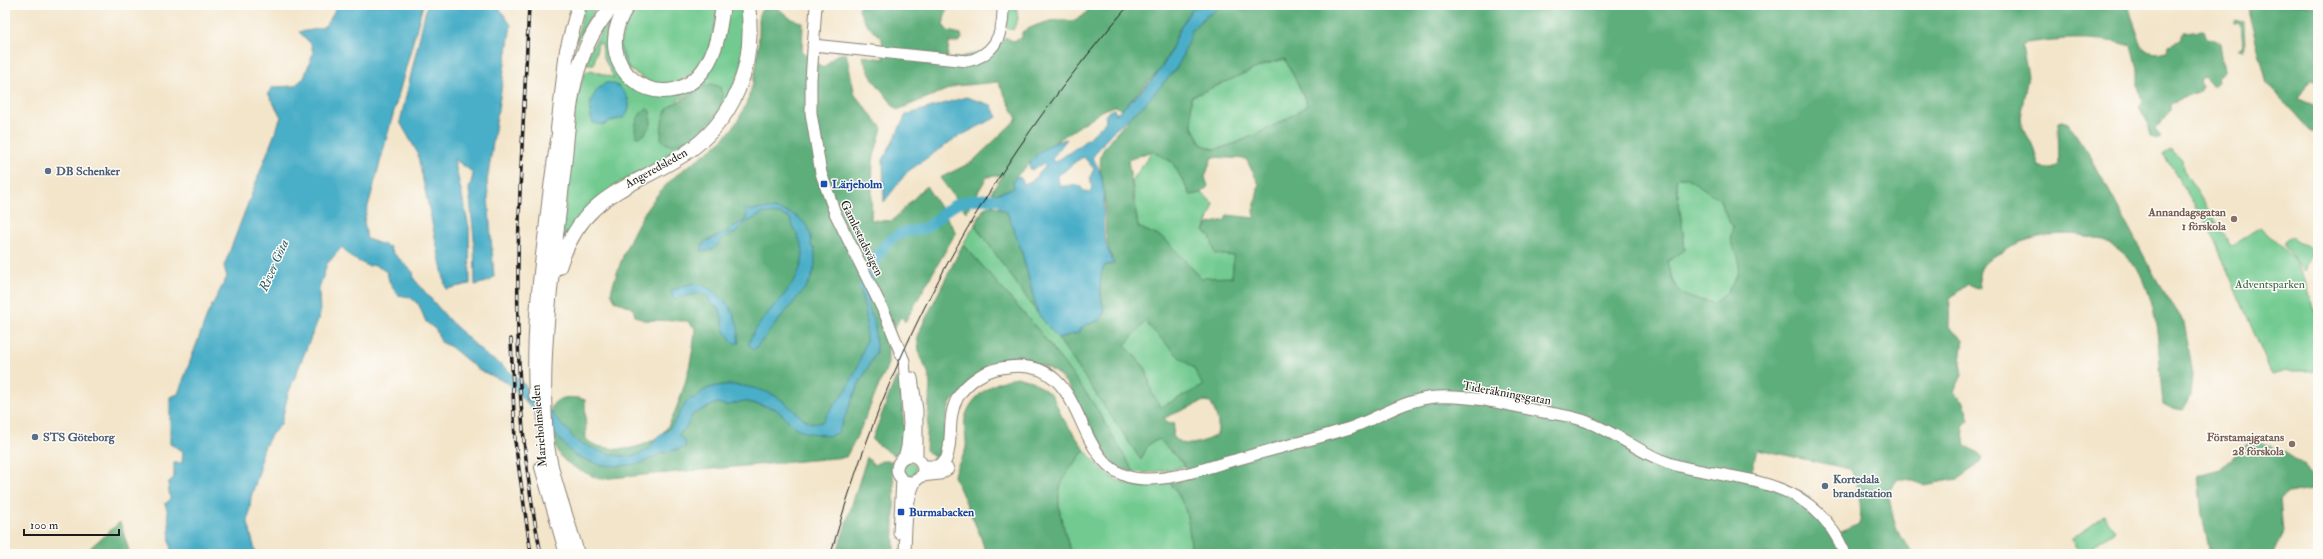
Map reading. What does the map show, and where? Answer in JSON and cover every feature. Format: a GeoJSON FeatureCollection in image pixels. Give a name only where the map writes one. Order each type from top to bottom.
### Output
{"type":"FeatureCollection","features":[{"type":"Feature","properties":{"kind":"highway"},"geometry":{"type":"LineString","coordinates":[[542,322],[555,149],[566,50],[579,5]]}},
{"type":"Feature","properties":{"kind":"highway"},"geometry":{"type":"LineString","coordinates":[[555,149],[577,54],[586,34],[606,5]]}},
{"type":"Feature","properties":{"kind":"highway"},"geometry":{"type":"LineString","coordinates":[[542,322],[560,204],[576,74],[593,33],[614,5]]}},
{"type":"Feature","properties":{"kind":"highway"},"geometry":{"type":"LineString","coordinates":[[628,5],[619,19],[615,32],[614,46],[618,62],[626,74],[638,84],[651,89],[666,91],[686,85],[704,69],[714,50],[723,5]]}},
{"type":"Feature","properties":{"kind":"highway","name":"Angeredsleden"},"geometry":{"type":"LineString","coordinates":[[542,322],[562,256],[573,234],[586,217],[613,193],[693,148],[709,134],[725,115],[740,88],[747,66],[750,43],[748,5]]}},
{"type":"Feature","properties":{"kind":"highway","name":"Marieholmsleden"},"geometry":{"type":"LineString","coordinates":[[542,322],[546,345],[545,414],[550,460],[577,554]]}},
{"type":"Feature","properties":{"kind":"highway","name":"Marieholmsleden"},"geometry":{"type":"LineString","coordinates":[[542,322],[535,370],[538,442],[546,485],[567,554]]}},
{"type":"Feature","properties":{"kind":"street","name":"Gamlestadsvägen"},"geometry":{"type":"LineString","coordinates":[[816,5],[811,113],[821,173],[835,213],[886,314],[905,365],[909,424],[907,447],[904,457],[896,468],[902,480],[899,554]]}},
{"type":"Feature","properties":{"kind":"street"},"geometry":{"type":"LineString","coordinates":[[995,5],[1002,23]]}},
{"type":"Feature","properties":{"kind":"street"},"geometry":{"type":"LineString","coordinates":[[813,45],[967,62],[977,59],[992,50],[998,40],[1002,23],[1003,5]]}},
{"type":"Feature","properties":{"kind":"street","name":"Gamlestadsvägen"},"geometry":{"type":"LineString","coordinates":[[905,365],[911,372],[916,394],[919,470],[911,492],[905,554]]}},
{"type":"Feature","properties":{"kind":"street","name":"Tideräkningsgatan"},"geometry":{"type":"LineString","coordinates":[[919,470],[940,474],[952,464],[960,408],[974,387],[990,377],[1010,372],[1037,375],[1054,385],[1074,408],[1096,450],[1108,467],[1123,475],[1144,479],[1181,474],[1308,440],[1350,427],[1421,399],[1452,397],[1488,401],[1589,422],[1635,448],[1665,462],[1754,480],[1784,490],[1800,499],[1826,521],[1836,535],[1845,554]]}},
{"type":"Feature","properties":{"kind":"street"},"geometry":{"type":"LineString","coordinates":[[902,480],[910,482],[919,470],[910,456],[904,457]]}},
{"type":"Feature","properties":{"kind":"green space"},"geometry":{"type":"Polygon","coordinates":[[[585,5],[598,5],[585,25],[574,48],[585,5]]]}},
{"type":"Feature","properties":{"kind":"green space"},"geometry":{"type":"Polygon","coordinates":[[[633,5],[719,5],[710,48],[694,73],[673,85],[653,84],[629,69],[619,44],[633,5]]]}},
{"type":"Feature","properties":{"kind":"green space"},"geometry":{"type":"Polygon","coordinates":[[[727,5],[743,5],[743,63],[722,112],[689,145],[612,187],[562,243],[575,103],[585,72],[591,70],[614,78],[603,56],[602,44],[598,43],[594,64],[586,64],[591,48],[619,6],[613,23],[633,86],[697,83],[727,5]],[[611,83],[600,88],[596,92],[590,108],[592,120],[604,125],[610,121],[623,118],[629,100],[620,89],[611,83]],[[706,85],[697,92],[678,99],[672,145],[697,134],[707,125],[706,85]]]}},
{"type":"Feature","properties":{"kind":"green space"},"geometry":{"type":"Polygon","coordinates":[[[861,5],[954,5],[946,11],[943,25],[948,31],[961,34],[962,39],[958,42],[949,42],[947,60],[997,49],[1005,37],[1013,41],[1022,38],[1022,32],[1040,24],[1060,20],[1072,21],[1083,16],[1092,5],[1196,5],[1178,31],[1173,46],[1160,70],[1121,110],[1116,106],[1105,109],[1042,151],[1016,177],[1014,188],[996,194],[991,192],[1003,175],[987,177],[966,212],[940,178],[972,162],[1017,119],[998,82],[956,86],[897,110],[872,78],[862,56],[884,59],[882,39],[862,18],[859,8],[861,5]]]}},
{"type":"Feature","properties":{"kind":"green space"},"geometry":{"type":"Polygon","coordinates":[[[1005,5],[1016,5],[1018,19],[1013,30],[1007,28],[1005,5]]]}},
{"type":"Feature","properties":{"kind":"green space"},"geometry":{"type":"Polygon","coordinates":[[[1222,5],[2093,5],[2103,10],[2119,5],[2129,7],[2142,45],[2149,52],[2156,53],[2168,50],[2169,45],[2180,40],[2183,32],[2204,30],[2207,39],[2214,39],[2220,43],[2224,70],[2216,77],[2217,82],[2212,86],[2204,77],[2200,80],[2202,87],[2198,93],[2170,103],[2170,111],[2155,128],[2161,138],[2157,140],[2150,136],[2147,121],[2139,107],[2142,101],[2138,86],[2138,69],[2132,46],[2093,39],[2067,39],[2027,43],[2022,46],[2028,76],[2021,112],[2022,128],[2032,144],[2039,166],[2044,168],[2055,168],[2059,164],[2058,122],[2062,121],[2068,123],[2091,157],[2159,284],[2184,322],[2193,374],[2191,396],[2183,410],[2171,408],[2163,404],[2159,347],[2153,309],[2148,291],[2140,274],[2129,259],[2118,249],[2093,237],[2064,234],[2049,235],[2019,243],[1989,259],[1979,273],[1980,289],[1968,284],[1950,298],[1949,327],[1963,340],[1960,362],[1962,375],[1954,392],[1964,402],[1969,420],[1962,426],[1965,445],[1977,452],[1982,459],[1979,464],[1958,479],[1923,485],[1907,479],[1898,479],[1888,492],[1892,514],[1898,531],[1913,554],[1192,554],[1189,525],[1185,509],[1177,492],[1170,483],[1191,478],[1183,463],[1159,439],[1148,445],[1141,460],[1058,338],[1077,333],[1085,325],[1098,321],[1104,312],[1100,289],[1102,272],[1104,266],[1114,263],[1107,241],[1105,203],[1100,161],[1101,155],[1111,139],[1175,70],[1188,37],[1194,27],[1222,5]],[[1285,59],[1266,64],[1191,97],[1192,127],[1202,145],[1214,149],[1234,144],[1277,124],[1307,105],[1306,100],[1285,59]],[[1152,151],[1128,160],[1138,227],[1165,239],[1201,278],[1232,277],[1234,256],[1215,254],[1210,236],[1204,231],[1208,224],[1225,220],[1227,215],[1255,218],[1254,210],[1259,184],[1246,159],[1212,157],[1205,177],[1208,186],[1202,193],[1191,195],[1172,162],[1152,151]],[[1680,177],[1676,180],[1685,250],[1667,262],[1674,283],[1682,293],[1688,296],[1715,303],[1732,286],[1739,269],[1737,254],[1731,240],[1733,227],[1725,213],[1721,200],[1686,177],[1680,177]],[[1145,322],[1125,345],[1146,369],[1152,394],[1161,407],[1203,386],[1193,367],[1180,358],[1145,322]],[[1204,401],[1164,418],[1167,423],[1174,423],[1173,436],[1178,441],[1183,443],[1194,444],[1217,435],[1217,418],[1210,402],[1204,401]],[[1757,449],[1751,475],[1798,492],[1801,491],[1810,498],[1810,502],[1838,533],[1859,524],[1861,512],[1859,496],[1853,474],[1850,469],[1757,449]]]}},
{"type":"Feature","properties":{"kind":"green space"},"geometry":{"type":"Polygon","coordinates":[[[2248,5],[2318,5],[2318,82],[2310,80],[2299,99],[2318,107],[2318,129],[2312,133],[2267,83],[2249,15],[2248,5]]]}},
{"type":"Feature","properties":{"kind":"green space"},"geometry":{"type":"Polygon","coordinates":[[[771,6],[779,9],[790,18],[803,23],[802,52],[823,68],[836,55],[846,53],[855,95],[882,128],[873,160],[871,220],[892,221],[926,186],[956,232],[905,322],[901,316],[888,340],[888,364],[860,430],[846,457],[599,479],[570,465],[562,458],[555,444],[551,410],[553,405],[560,399],[570,397],[585,400],[586,439],[600,447],[623,449],[638,447],[658,436],[668,426],[678,404],[690,365],[695,328],[687,321],[643,320],[635,316],[633,308],[615,301],[611,292],[620,263],[632,235],[656,196],[666,185],[687,167],[723,139],[734,126],[742,112],[749,97],[756,64],[759,14],[763,8],[771,6]]]}},
{"type":"Feature","properties":{"kind":"green space"},"geometry":{"type":"Polygon","coordinates":[[[2235,20],[2244,22],[2245,49],[2238,49],[2243,47],[2241,23],[2235,23],[2235,20]]]}},
{"type":"Feature","properties":{"kind":"green space"},"geometry":{"type":"Polygon","coordinates":[[[1285,59],[1306,100],[1307,105],[1277,124],[1234,144],[1214,149],[1202,145],[1192,127],[1191,97],[1266,64],[1285,59]]]}},
{"type":"Feature","properties":{"kind":"green space"},"geometry":{"type":"Polygon","coordinates":[[[712,84],[720,87],[723,99],[716,114],[695,135],[686,140],[671,145],[664,142],[661,139],[662,128],[663,120],[668,109],[672,105],[712,84]]]}},
{"type":"Feature","properties":{"kind":"green space"},"geometry":{"type":"Polygon","coordinates":[[[647,109],[650,111],[651,124],[644,135],[637,137],[635,130],[637,121],[641,113],[647,109]]]}},
{"type":"Feature","properties":{"kind":"green space","name":"Adventsparken"},"geometry":{"type":"Polygon","coordinates":[[[2170,149],[2182,159],[2183,169],[2231,246],[2260,227],[2297,262],[2318,320],[2318,371],[2286,371],[2272,375],[2210,230],[2163,154],[2170,149]]]}},
{"type":"Feature","properties":{"kind":"green space"},"geometry":{"type":"Polygon","coordinates":[[[1152,151],[1173,162],[1190,195],[1202,193],[1214,204],[1204,231],[1234,256],[1232,278],[1201,278],[1165,239],[1138,227],[1132,181],[1152,151]]]}},
{"type":"Feature","properties":{"kind":"green space"},"geometry":{"type":"Polygon","coordinates":[[[1680,177],[1686,177],[1721,200],[1725,213],[1733,227],[1731,240],[1737,254],[1739,269],[1732,286],[1715,303],[1694,299],[1677,289],[1673,283],[1666,262],[1685,249],[1676,180],[1680,177]]]}},
{"type":"Feature","properties":{"kind":"green space"},"geometry":{"type":"Polygon","coordinates":[[[993,205],[1006,211],[1009,217],[1021,249],[1038,314],[975,225],[984,208],[993,205]]]}},
{"type":"Feature","properties":{"kind":"green space"},"geometry":{"type":"Polygon","coordinates":[[[975,225],[1038,314],[1058,338],[1141,460],[1148,445],[1159,439],[1186,467],[1146,473],[1134,472],[1092,401],[1040,332],[963,244],[975,225]]]}},
{"type":"Feature","properties":{"kind":"green space"},"geometry":{"type":"Polygon","coordinates":[[[2292,236],[2313,251],[2305,271],[2284,246],[2284,242],[2292,236]]]}},
{"type":"Feature","properties":{"kind":"green space"},"geometry":{"type":"Polygon","coordinates":[[[963,244],[1040,332],[1092,401],[1134,472],[1116,466],[1103,453],[1076,398],[1065,382],[1050,369],[1021,362],[1012,362],[1001,365],[953,400],[946,418],[944,453],[935,458],[926,450],[930,385],[928,372],[920,357],[917,336],[963,244]]]}},
{"type":"Feature","properties":{"kind":"green space"},"geometry":{"type":"Polygon","coordinates":[[[1145,321],[1180,358],[1193,367],[1204,386],[1161,407],[1152,394],[1146,369],[1125,345],[1145,321]]]}},
{"type":"Feature","properties":{"kind":"green space"},"geometry":{"type":"Polygon","coordinates":[[[896,377],[900,379],[904,428],[901,451],[893,455],[872,440],[896,377]]]}},
{"type":"Feature","properties":{"kind":"green space"},"geometry":{"type":"Polygon","coordinates":[[[1017,377],[1032,381],[1052,395],[1062,417],[1085,450],[1065,477],[1059,494],[1060,515],[1067,541],[1073,554],[986,554],[980,535],[954,476],[966,447],[965,419],[972,403],[985,390],[1000,382],[1017,377]]]}},
{"type":"Feature","properties":{"kind":"green space"},"geometry":{"type":"Polygon","coordinates":[[[2253,439],[2281,450],[2304,465],[2317,488],[2289,493],[2280,500],[2283,532],[2273,554],[2210,554],[2202,515],[2198,475],[2220,469],[2253,439]]]}},
{"type":"Feature","properties":{"kind":"green space"},"geometry":{"type":"Polygon","coordinates":[[[1085,450],[1104,471],[1122,482],[1143,485],[1170,483],[1177,492],[1185,509],[1189,525],[1192,554],[1073,554],[1067,541],[1060,515],[1059,494],[1065,477],[1085,450]]]}},
{"type":"Feature","properties":{"kind":"green space"},"geometry":{"type":"Polygon","coordinates":[[[867,457],[874,465],[882,461],[893,461],[894,554],[868,554],[838,549],[867,457]]]}},
{"type":"Feature","properties":{"kind":"green space"},"geometry":{"type":"Polygon","coordinates":[[[906,462],[912,462],[916,466],[916,472],[912,476],[906,476],[902,472],[902,466],[906,462]]]}},
{"type":"Feature","properties":{"kind":"green space"},"geometry":{"type":"Polygon","coordinates":[[[2104,515],[2115,531],[2081,554],[2071,540],[2104,515]]]}},
{"type":"Feature","properties":{"kind":"green space"},"geometry":{"type":"Polygon","coordinates":[[[120,522],[130,554],[83,554],[120,522]]]}},
{"type":"Feature","properties":{"kind":"water","name":"River Göta"},"geometry":{"type":"Polygon","coordinates":[[[337,5],[423,5],[364,221],[367,239],[390,247],[391,251],[413,272],[414,279],[450,321],[488,357],[507,369],[528,388],[575,440],[604,453],[614,455],[625,456],[643,452],[651,446],[658,436],[671,427],[689,399],[696,398],[703,391],[713,387],[724,385],[736,385],[760,390],[779,398],[799,416],[811,423],[824,421],[827,414],[847,389],[857,368],[866,341],[866,316],[861,291],[862,283],[868,289],[869,309],[875,324],[876,352],[858,386],[838,433],[829,436],[804,432],[796,428],[776,409],[765,406],[743,401],[727,406],[717,403],[693,414],[685,429],[679,436],[686,443],[684,448],[662,453],[639,464],[619,466],[600,465],[574,455],[508,383],[479,370],[451,347],[441,342],[436,330],[426,322],[419,305],[410,297],[398,295],[389,281],[387,272],[375,265],[368,266],[352,258],[342,247],[327,264],[319,289],[320,315],[288,394],[281,424],[271,435],[261,454],[260,469],[251,497],[248,523],[256,554],[172,554],[168,516],[165,504],[170,499],[168,483],[174,477],[174,463],[182,463],[183,451],[170,444],[170,397],[178,394],[208,313],[227,277],[224,266],[281,117],[268,93],[273,87],[294,86],[304,78],[313,53],[311,44],[299,32],[314,30],[324,26],[330,19],[337,5]]]}},
{"type":"Feature","properties":{"kind":"water"},"geometry":{"type":"Polygon","coordinates":[[[427,5],[497,5],[511,25],[487,182],[494,277],[490,281],[475,285],[474,238],[469,189],[473,175],[471,171],[454,159],[469,227],[470,284],[446,289],[417,152],[400,122],[427,5]]]}},
{"type":"Feature","properties":{"kind":"water"},"geometry":{"type":"Polygon","coordinates":[[[1196,5],[1222,5],[1200,21],[1192,30],[1181,60],[1175,70],[1144,105],[1110,134],[1092,158],[1101,175],[1103,184],[1105,238],[1110,256],[1114,263],[1104,266],[1102,272],[1100,289],[1104,312],[1098,321],[1085,325],[1077,333],[1058,338],[1038,314],[1021,249],[1006,211],[1000,209],[996,194],[1014,188],[1013,182],[1016,177],[1021,178],[1024,184],[1033,180],[1046,165],[1042,164],[1031,170],[1029,166],[1035,156],[1045,148],[1067,139],[1053,157],[1052,160],[1055,162],[1076,148],[1094,133],[1106,121],[1105,116],[1109,111],[1114,109],[1116,114],[1133,99],[1160,70],[1184,21],[1196,5]],[[1084,157],[1058,175],[1059,186],[1079,185],[1084,191],[1090,192],[1092,189],[1090,177],[1094,169],[1084,157]]]}},
{"type":"Feature","properties":{"kind":"water"},"geometry":{"type":"Polygon","coordinates":[[[606,83],[611,83],[622,90],[626,95],[629,107],[623,118],[610,121],[604,125],[593,123],[590,106],[594,95],[601,86],[606,83]]]}},
{"type":"Feature","properties":{"kind":"water"},"geometry":{"type":"Polygon","coordinates":[[[966,97],[991,105],[997,117],[954,139],[907,172],[884,202],[883,160],[906,115],[966,97]]]}},
{"type":"Feature","properties":{"kind":"water"},"geometry":{"type":"Polygon","coordinates":[[[746,209],[751,211],[756,209],[778,210],[800,219],[809,231],[811,247],[814,248],[815,259],[813,273],[807,286],[754,350],[749,345],[752,335],[764,317],[792,284],[801,265],[803,249],[791,219],[780,214],[764,213],[742,225],[736,233],[724,237],[713,249],[701,251],[704,242],[730,231],[734,226],[745,221],[747,214],[743,210],[746,209]]]}},
{"type":"Feature","properties":{"kind":"water"},"geometry":{"type":"Polygon","coordinates":[[[693,283],[709,288],[727,304],[732,311],[738,327],[739,343],[733,343],[725,331],[720,310],[711,303],[707,296],[699,293],[673,299],[671,290],[693,283]]]}},
{"type":"Feature","properties":{"kind":"waterway"},"geometry":{"type":"LineString","coordinates":[[865,286],[882,249],[893,238],[903,233],[927,227],[950,208],[959,203],[982,199],[1011,200]]}},
{"type":"Feature","properties":{"kind":"tram line"},"geometry":{"type":"LineString","coordinates":[[831,554],[855,476],[882,402],[913,331],[948,262],[987,196],[1030,131],[1129,5]]}},
{"type":"Feature","properties":{"kind":"railway"},"geometry":{"type":"LineString","coordinates":[[529,5],[519,211],[518,349],[522,418],[529,486],[541,554]]}},
{"type":"Feature","properties":{"kind":"railway"},"geometry":{"type":"LineString","coordinates":[[511,339],[515,441],[531,554]]}},
{"type":"Feature","properties":{"kind":"place","name":"DB Schenker"},"geometry":{"type":"Point","coordinates":[48,171]}},
{"type":"Feature","properties":{"kind":"place","name":"Lärjeholm"},"geometry":{"type":"Point","coordinates":[824,184]}},
{"type":"Feature","properties":{"kind":"place","name":"Annandagsgatan 1 förskola"},"geometry":{"type":"Point","coordinates":[2234,219]}},
{"type":"Feature","properties":{"kind":"place","name":"STS Göteborg"},"geometry":{"type":"Point","coordinates":[35,437]}},
{"type":"Feature","properties":{"kind":"place","name":"Förstamajgatans 28 förskola"},"geometry":{"type":"Point","coordinates":[2292,444]}},
{"type":"Feature","properties":{"kind":"place","name":"Kortedala brandstation"},"geometry":{"type":"Point","coordinates":[1825,486]}},
{"type":"Feature","properties":{"kind":"place","name":"Burmabacken"},"geometry":{"type":"Point","coordinates":[901,512]}}]}
